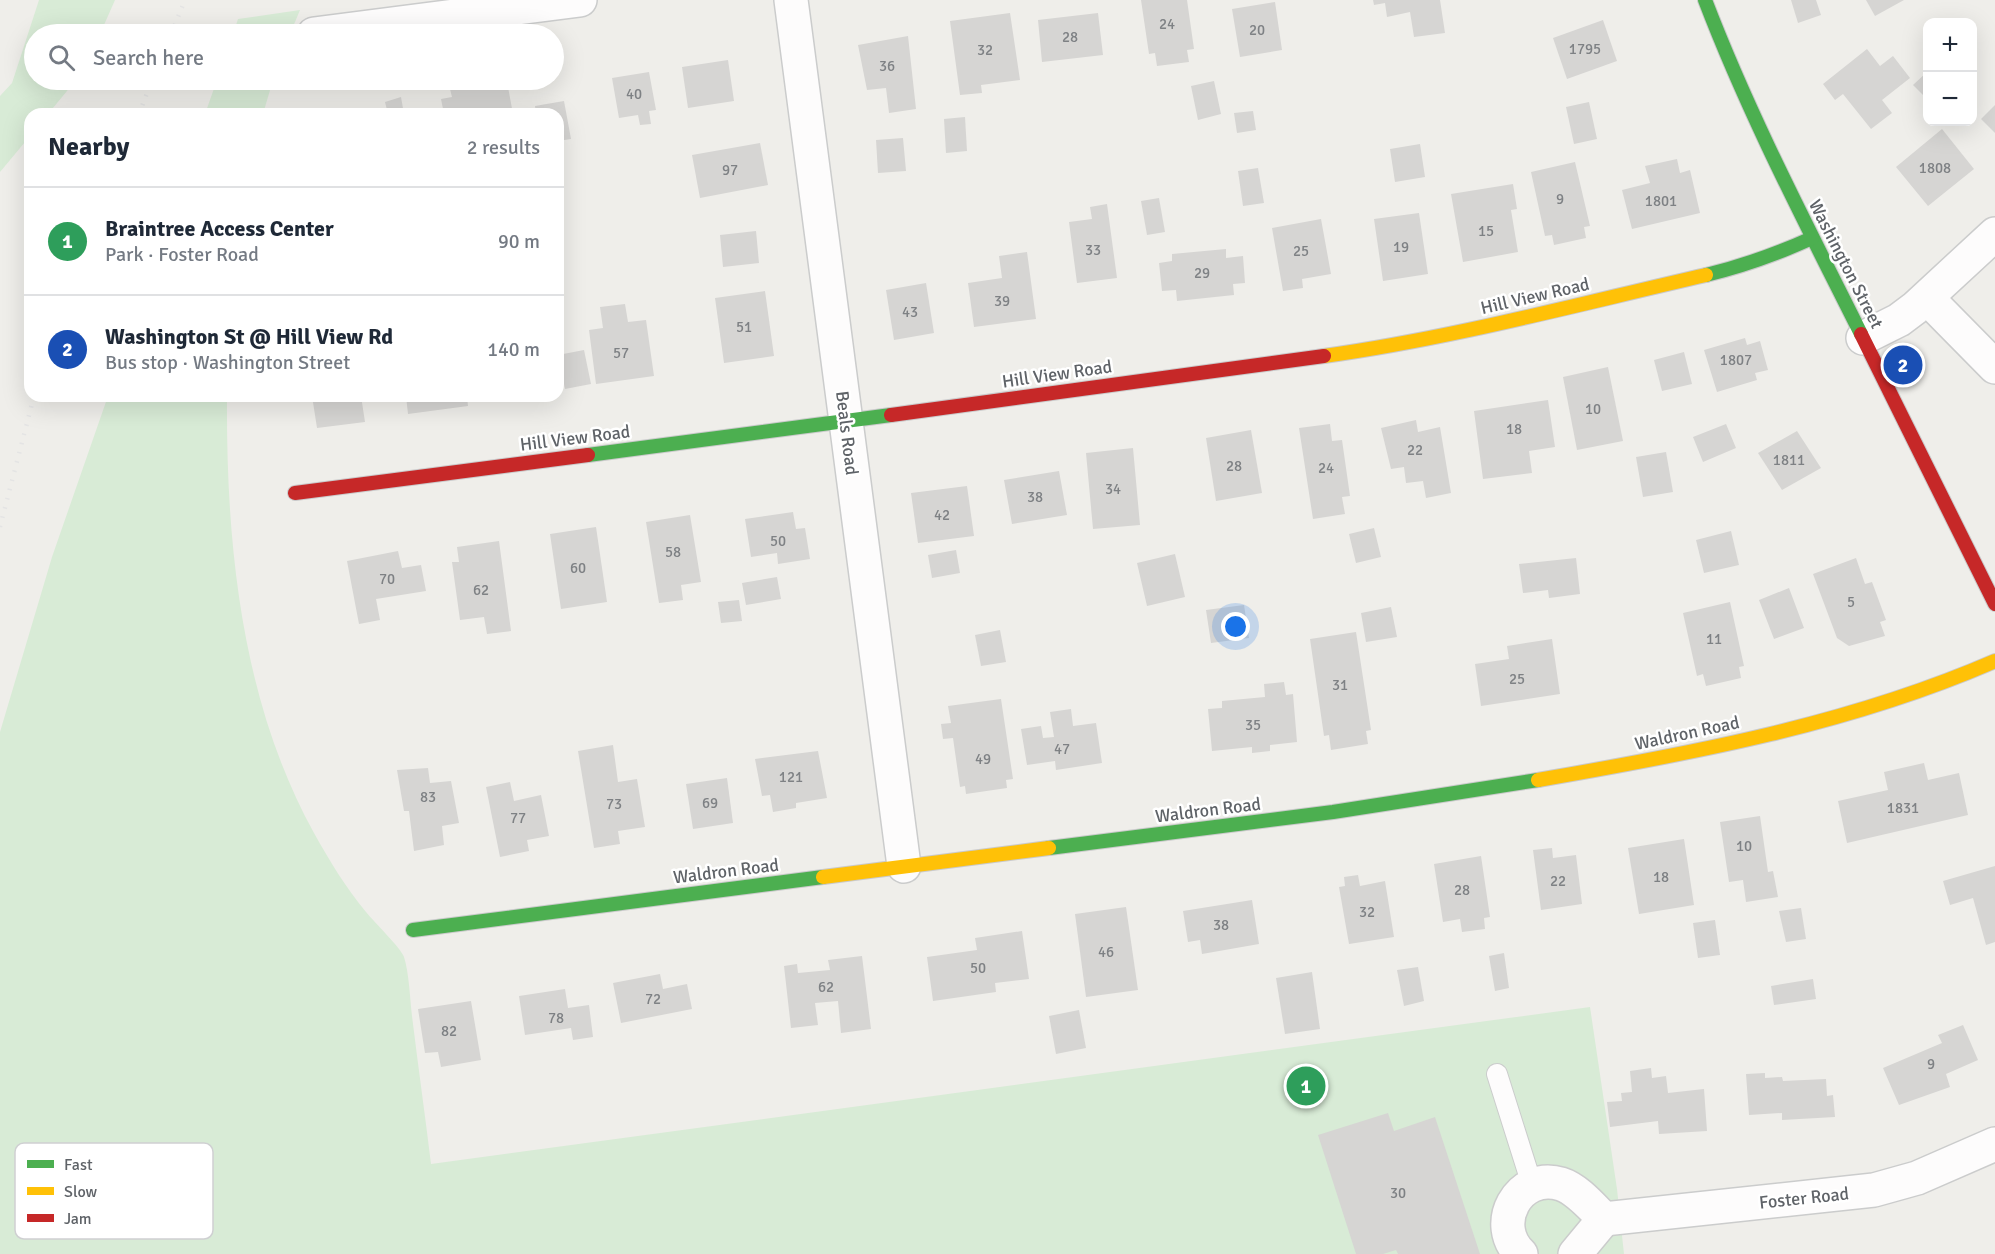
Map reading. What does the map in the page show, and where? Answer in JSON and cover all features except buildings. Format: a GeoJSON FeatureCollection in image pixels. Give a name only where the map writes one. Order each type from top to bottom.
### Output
{"type":"FeatureCollection","features":[{"type":"Feature","properties":{"kind":"street"},"geometry":{"type":"LineString","coordinates":[[392,24],[580,0]]}},
{"type":"Feature","properties":{"kind":"street","name":"Beals Road"},"geometry":{"type":"LineString","coordinates":[[791,0],[904,866]]}},
{"type":"Feature","properties":{"kind":"street","name":"Washington Street"},"geometry":{"type":"LineString","coordinates":[[1705,0],[1729,62],[1812,238],[1995,604]]}},
{"type":"Feature","properties":{"kind":"street"},"geometry":{"type":"LineString","coordinates":[[1863,338],[1899,320],[1928,298],[1995,234]]}},
{"type":"Feature","properties":{"kind":"street","name":"Hill View Road"},"geometry":{"type":"LineString","coordinates":[[296,492],[845,421],[1411,342],[1735,268],[1775,255],[1812,238]]}},
{"type":"Feature","properties":{"kind":"street"},"geometry":{"type":"LineString","coordinates":[[1928,298],[1995,367]]}},
{"type":"Feature","properties":{"kind":"street","name":"Waldron Road"},"geometry":{"type":"LineString","coordinates":[[413,930],[1364,807],[1631,763],[1762,736],[1864,711],[1936,687],[1995,661]]}},
{"type":"Feature","properties":{"kind":"street","name":"Foster Road"},"geometry":{"type":"LineString","coordinates":[[1604,1219],[1874,1190],[1917,1178],[1995,1144]]}},
{"type":"Feature","properties":{"kind":"street"},"geometry":{"type":"LineString","coordinates":[[1521,1254],[1509,1237],[1508,1215],[1514,1199],[1532,1185],[1553,1182],[1566,1186],[1604,1219],[1575,1254]]}},
{"type":"Feature","properties":{"kind":"lane"},"geometry":{"type":"LineString","coordinates":[[1497,1074],[1532,1185]]}},
{"type":"Feature","properties":{"kind":"green space"},"geometry":{"type":"Polygon","coordinates":[[[39,0],[115,0],[104,24],[31,24],[39,0]]]}},
{"type":"Feature","properties":{"kind":"green space"},"geometry":{"type":"Polygon","coordinates":[[[300,10],[294,24],[236,24],[238,19],[300,10]]]}},
{"type":"Feature","properties":{"kind":"green space"},"geometry":{"type":"Polygon","coordinates":[[[24,46],[24,90],[68,90],[53,108],[24,108],[24,143],[0,172],[0,96],[12,83],[24,46]]]}},
{"type":"Feature","properties":{"kind":"green space"},"geometry":{"type":"Polygon","coordinates":[[[213,90],[270,90],[265,108],[207,108],[213,90]]]}},
{"type":"Feature","properties":{"kind":"green space"},"geometry":{"type":"Polygon","coordinates":[[[106,402],[227,402],[227,452],[235,565],[254,676],[269,730],[289,782],[314,833],[352,893],[404,957],[431,1164],[1590,1007],[1617,1189],[1624,1254],[0,1254],[0,732],[52,557],[106,402]]]}},
{"type":"Feature","properties":{"kind":"railway"},"geometry":{"type":"LineString","coordinates":[[175,24],[185,0]]}},
{"type":"Feature","properties":{"kind":"railway"},"geometry":{"type":"LineString","coordinates":[[141,108],[148,90]]}},
{"type":"Feature","properties":{"kind":"railway"},"geometry":{"type":"LineString","coordinates":[[0,527],[32,402]]}},
{"type":"Feature","properties":{"kind":"traffic: fast"},"geometry":{"type":"LineString","coordinates":[[1705,0],[1759,127],[1861,334]]}},
{"type":"Feature","properties":{"kind":"traffic: fast"},"geometry":{"type":"LineString","coordinates":[[1706,275],[1760,259],[1812,238]]}},
{"type":"Feature","properties":{"kind":"traffic: fast"},"geometry":{"type":"LineString","coordinates":[[588,455],[891,415]]}},
{"type":"Feature","properties":{"kind":"traffic: fast"},"geometry":{"type":"LineString","coordinates":[[1049,848],[1333,812],[1538,780]]}},
{"type":"Feature","properties":{"kind":"traffic: fast"},"geometry":{"type":"LineString","coordinates":[[413,930],[823,877]]}},
{"type":"Feature","properties":{"kind":"traffic: slow"},"geometry":{"type":"LineString","coordinates":[[1324,356],[1468,330],[1706,275]]}},
{"type":"Feature","properties":{"kind":"traffic: slow"},"geometry":{"type":"LineString","coordinates":[[1538,780],[1655,759],[1771,734],[1884,702],[1995,661]]}},
{"type":"Feature","properties":{"kind":"traffic: slow"},"geometry":{"type":"LineString","coordinates":[[823,877],[1049,848]]}},
{"type":"Feature","properties":{"kind":"traffic: jam"},"geometry":{"type":"LineString","coordinates":[[1861,334],[1995,604]]}},
{"type":"Feature","properties":{"kind":"traffic: jam"},"geometry":{"type":"LineString","coordinates":[[891,415],[1324,356]]}},
{"type":"Feature","properties":{"kind":"traffic: jam"},"geometry":{"type":"LineString","coordinates":[[295,493],[588,455]]}},
{"type":"Feature","properties":{"kind":"place","name":"Washington St @ Hill View Rd"},"geometry":{"type":"Point","coordinates":[1903,365]}},
{"type":"Feature","properties":{"kind":"place","name":"Braintree Access Center"},"geometry":{"type":"Point","coordinates":[1306,1086]}}]}
